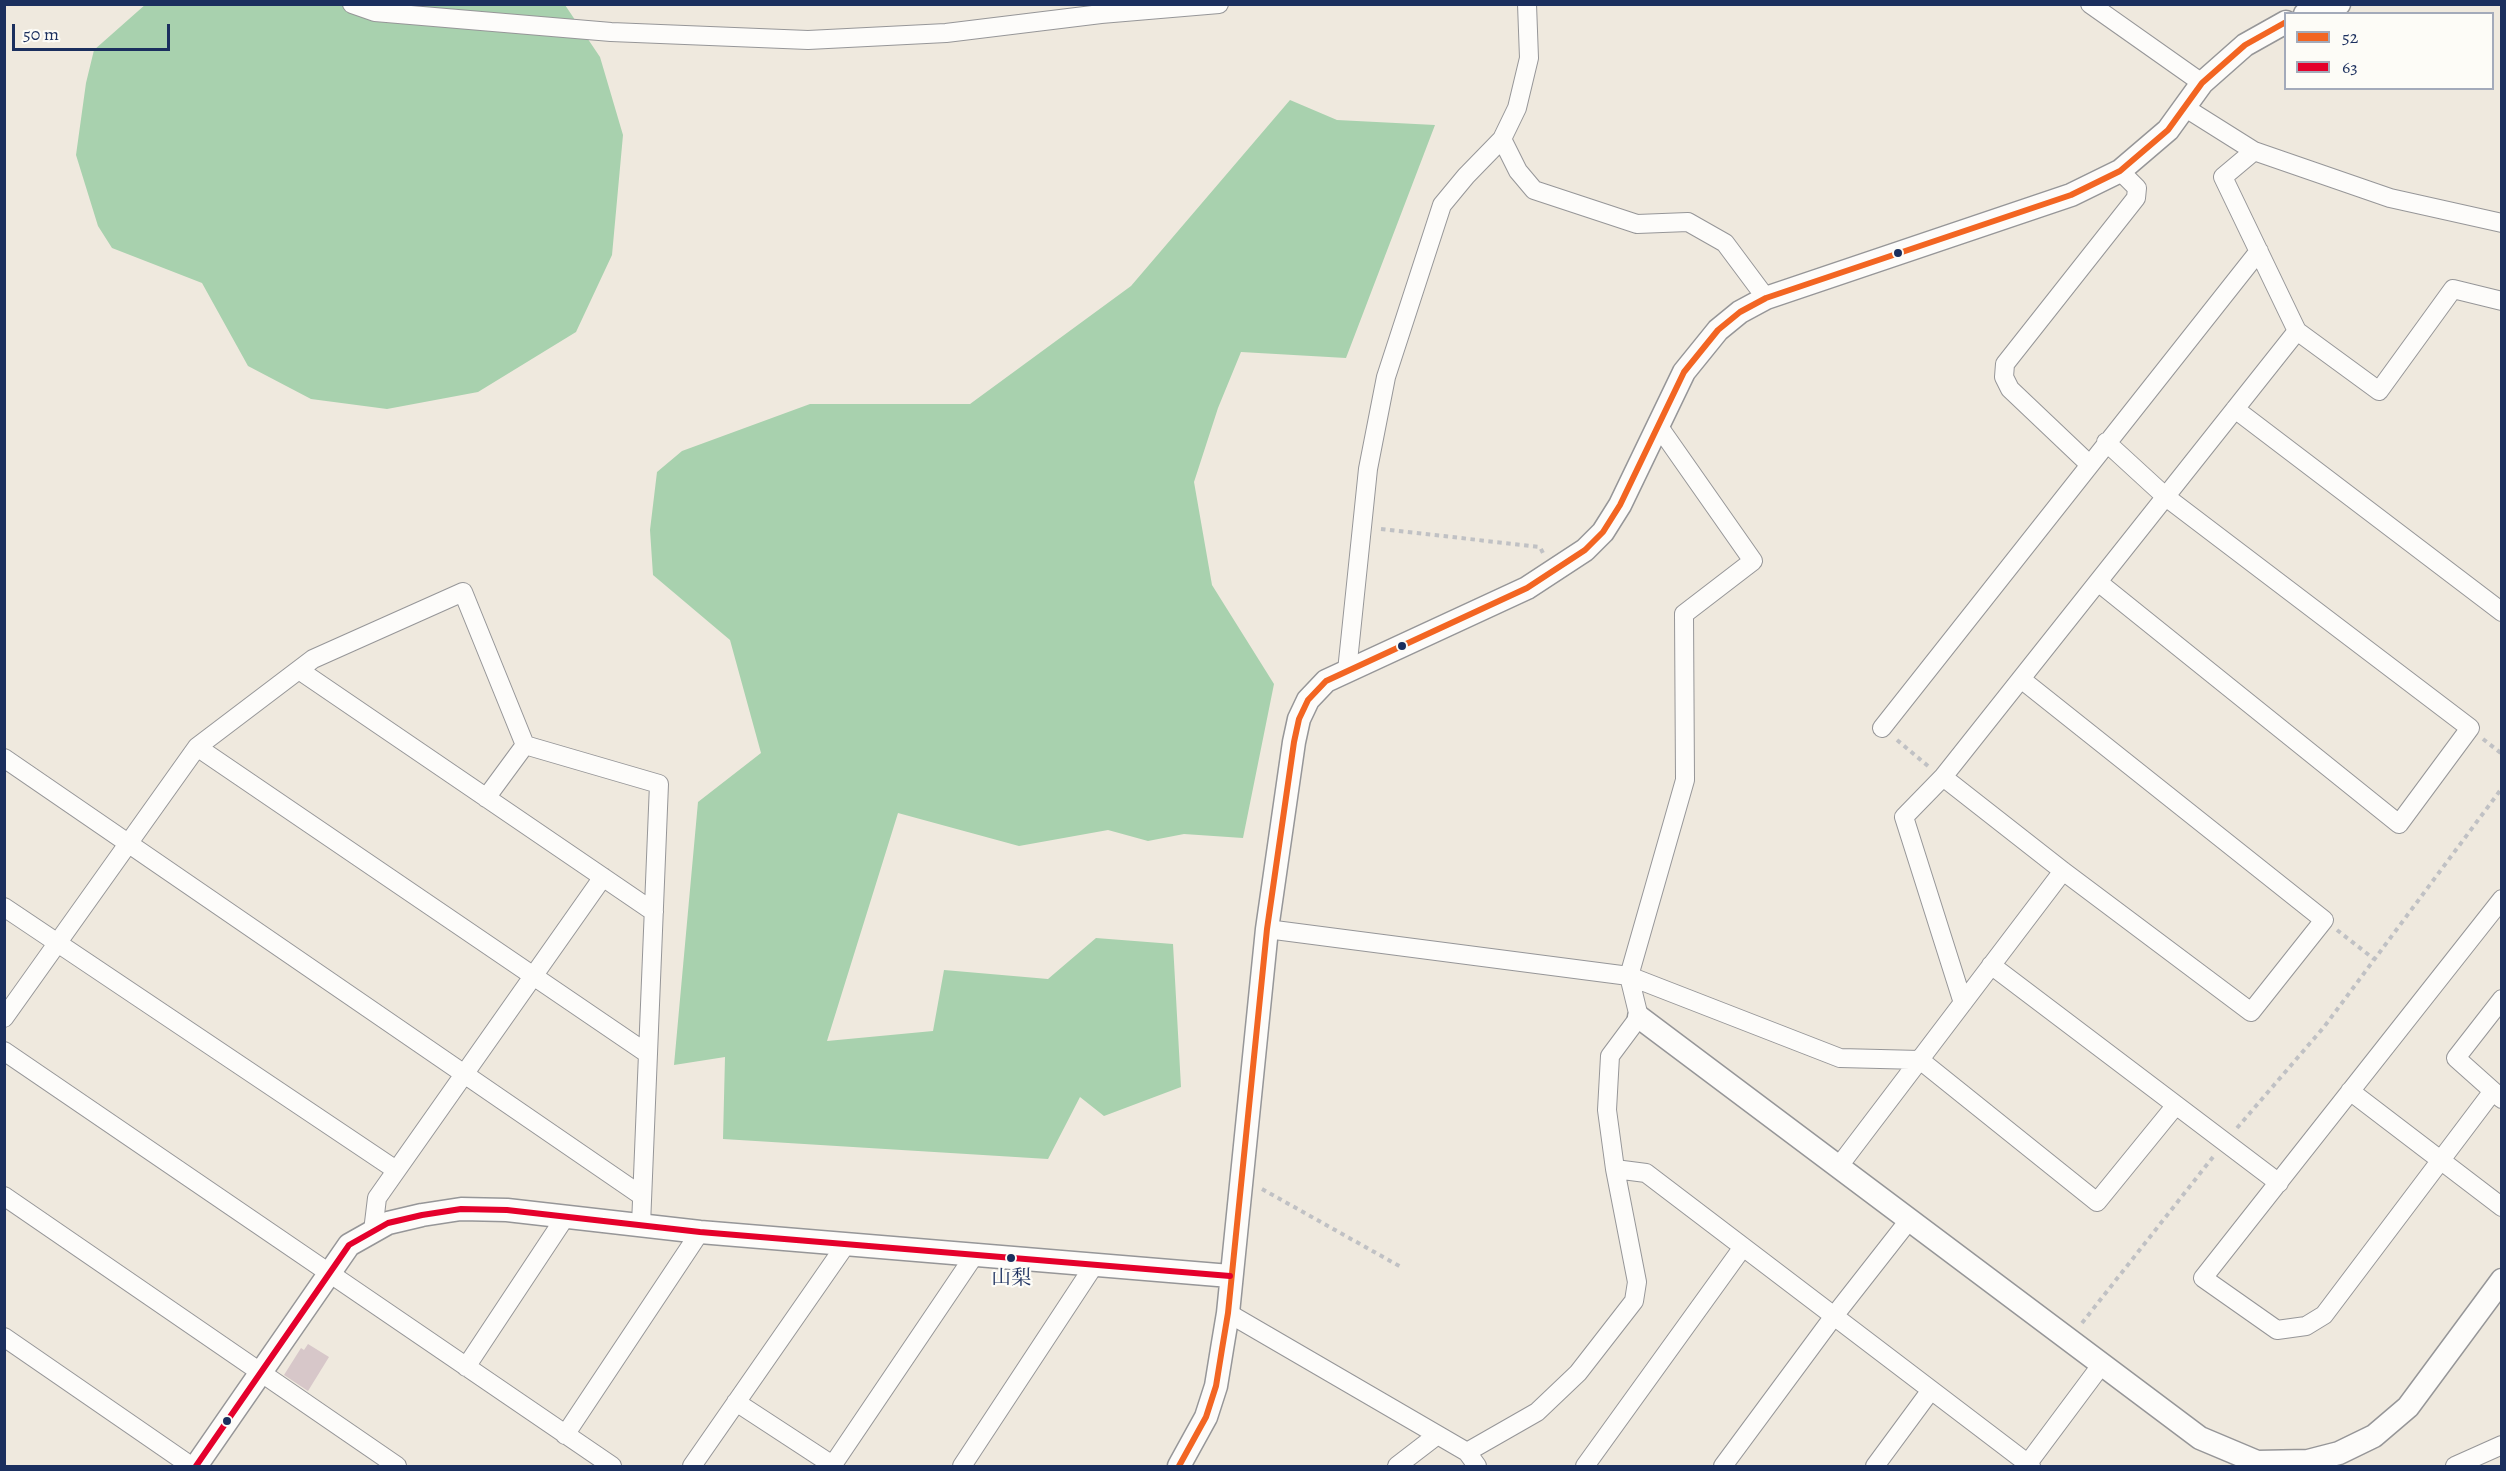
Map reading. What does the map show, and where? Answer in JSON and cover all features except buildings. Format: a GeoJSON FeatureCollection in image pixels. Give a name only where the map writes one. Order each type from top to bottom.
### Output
{"type":"FeatureCollection","features":[{"type":"Feature","properties":{"kind":"street"},"geometry":{"type":"LineString","coordinates":[[352,4],[375,12],[599,31],[808,40],[946,33],[1101,9],[1219,4]]}},
{"type":"Feature","properties":{"kind":"street"},"geometry":{"type":"LineString","coordinates":[[1347,670],[1368,469],[1386,377],[1442,205],[1502,139],[1517,108],[1529,58],[1527,4]]}},
{"type":"Feature","properties":{"kind":"street"},"geometry":{"type":"LineString","coordinates":[[2312,12],[2339,4]]}},
{"type":"Feature","properties":{"kind":"street"},"geometry":{"type":"LineString","coordinates":[[2097,7],[2202,83]]}},
{"type":"Feature","properties":{"kind":"street"},"geometry":{"type":"LineString","coordinates":[[1179,1467],[1206,1417],[1216,1386],[1228,1313],[1267,929],[1299,719],[1308,700],[1326,681],[1527,588],[1585,550],[1603,532],[1620,505],[1684,372],[1718,330],[1740,312],[1766,298],[2071,195],[2120,171],[2168,130],[2202,83],[2245,45],[2284,23]]}},
{"type":"Feature","properties":{"kind":"street"},"geometry":{"type":"LineString","coordinates":[[2184,107],[2254,151],[2390,198],[2502,223]]}},
{"type":"Feature","properties":{"kind":"street"},"geometry":{"type":"LineString","coordinates":[[1502,139],[1518,171],[1534,190],[1637,224],[1688,222],[1725,243],[1766,298]]}},
{"type":"Feature","properties":{"kind":"street"},"geometry":{"type":"LineString","coordinates":[[2254,151],[2223,177],[2297,331],[2379,391],[2453,289],[2502,301]]}},
{"type":"Feature","properties":{"kind":"street"},"geometry":{"type":"LineString","coordinates":[[2089,464],[2010,389],[2004,377],[2005,364],[2136,198],[2137,188],[2120,171]]}},
{"type":"Feature","properties":{"kind":"street"},"geometry":{"type":"LineString","coordinates":[[1882,728],[2259,251]]}},
{"type":"Feature","properties":{"kind":"street"},"geometry":{"type":"LineString","coordinates":[[1963,1003],[1904,817],[1943,777],[2297,331]]}},
{"type":"Feature","properties":{"kind":"street"},"geometry":{"type":"LineString","coordinates":[[2235,409],[2502,612]]}},
{"type":"Feature","properties":{"kind":"street"},"geometry":{"type":"LineString","coordinates":[[1658,424],[1753,561],[1684,614],[1685,780],[1629,976],[1639,1017],[2200,1438],[2258,1462],[2308,1461],[2339,1453],[2374,1436],[2408,1407],[2501,1283]]}},
{"type":"Feature","properties":{"kind":"street"},"geometry":{"type":"LineString","coordinates":[[2098,582],[2399,824],[2470,728],[2166,496],[2106,442]]}},
{"type":"Feature","properties":{"kind":"street"},"geometry":{"type":"LineString","coordinates":[[4,1018],[197,747],[313,659],[463,592],[525,745]]}},
{"type":"Feature","properties":{"kind":"street"},"geometry":{"type":"LineString","coordinates":[[299,670],[654,912]]}},
{"type":"Feature","properties":{"kind":"street"},"geometry":{"type":"LineString","coordinates":[[1943,777],[2063,871],[2252,1012],[2324,920],[2021,679]]}},
{"type":"Feature","properties":{"kind":"street"},"geometry":{"type":"LineString","coordinates":[[486,798],[525,745]]}},
{"type":"Feature","properties":{"kind":"street"},"geometry":{"type":"LineString","coordinates":[[525,745],[659,784],[641,1225]]}},
{"type":"Feature","properties":{"kind":"street"},"geometry":{"type":"LineString","coordinates":[[197,747],[648,1054]]}},
{"type":"Feature","properties":{"kind":"street"},"geometry":{"type":"LineString","coordinates":[[4,758],[642,1196]]}},
{"type":"Feature","properties":{"kind":"street"},"geometry":{"type":"LineString","coordinates":[[1839,1166],[2063,871]]}},
{"type":"Feature","properties":{"kind":"street"},"geometry":{"type":"LineString","coordinates":[[373,1231],[373,1214],[377,1198],[603,877]]}},
{"type":"Feature","properties":{"kind":"street"},"geometry":{"type":"LineString","coordinates":[[2502,899],[2203,1278],[2277,1330],[2306,1326],[2324,1315],[2441,1161],[2497,1095],[2456,1058],[2502,999]]}},
{"type":"Feature","properties":{"kind":"street"},"geometry":{"type":"LineString","coordinates":[[4,907],[396,1170]]}},
{"type":"Feature","properties":{"kind":"street"},"geometry":{"type":"LineString","coordinates":[[1267,929],[1629,976],[1840,1058],[1920,1060],[2097,1202],[2176,1106]]}},
{"type":"Feature","properties":{"kind":"street"},"geometry":{"type":"LineString","coordinates":[[1991,965],[2279,1184]]}},
{"type":"Feature","properties":{"kind":"street"},"geometry":{"type":"LineString","coordinates":[[1228,1313],[1472,1459],[1537,1412],[1578,1373],[1634,1301],[1636,1282],[1615,1169],[1607,1110],[1610,1056],[1639,1017]]}},
{"type":"Feature","properties":{"kind":"street"},"geometry":{"type":"LineString","coordinates":[[4,1051],[612,1467]]}},
{"type":"Feature","properties":{"kind":"street"},"geometry":{"type":"LineString","coordinates":[[2350,1091],[2502,1207]]}},
{"type":"Feature","properties":{"kind":"street"},"geometry":{"type":"LineString","coordinates":[[1615,1169],[1646,1173],[2028,1466],[2102,1364]]}},
{"type":"Feature","properties":{"kind":"street"},"geometry":{"type":"LineString","coordinates":[[4,1196],[397,1467]]}},
{"type":"Feature","properties":{"kind":"street"},"geometry":{"type":"LineString","coordinates":[[4,1337],[194,1467],[349,1245],[388,1222],[461,1209],[507,1210],[700,1232],[976,1253],[1230,1276]]}},
{"type":"Feature","properties":{"kind":"street"},"geometry":{"type":"LineString","coordinates":[[466,1367],[566,1216]]}},
{"type":"Feature","properties":{"kind":"street"},"geometry":{"type":"LineString","coordinates":[[1723,1467],[1834,1316],[1910,1220]]}},
{"type":"Feature","properties":{"kind":"street"},"geometry":{"type":"LineString","coordinates":[[566,1435],[700,1232]]}},
{"type":"Feature","properties":{"kind":"street"},"geometry":{"type":"LineString","coordinates":[[692,1467],[847,1243]]}},
{"type":"Feature","properties":{"kind":"street"},"geometry":{"type":"LineString","coordinates":[[1585,1467],[1743,1247]]}},
{"type":"Feature","properties":{"kind":"street"},"geometry":{"type":"LineString","coordinates":[[736,1402],[833,1466],[976,1253]]}},
{"type":"Feature","properties":{"kind":"street"},"geometry":{"type":"LineString","coordinates":[[962,1467],[1095,1264]]}},
{"type":"Feature","properties":{"kind":"street"},"geometry":{"type":"LineString","coordinates":[[1875,1467],[1931,1390]]}},
{"type":"Feature","properties":{"kind":"street"},"geometry":{"type":"LineString","coordinates":[[1397,1467],[1436,1436]]}},
{"type":"Feature","properties":{"kind":"street"},"geometry":{"type":"LineString","coordinates":[[2455,1467],[2502,1445]]}},
{"type":"Feature","properties":{"kind":"path"},"geometry":{"type":"LineString","coordinates":[[1362,527],[1540,548],[1553,572]]}},
{"type":"Feature","properties":{"kind":"path"},"geometry":{"type":"LineString","coordinates":[[1882,728],[1943,777]]}},
{"type":"Feature","properties":{"kind":"path"},"geometry":{"type":"LineString","coordinates":[[2069,1339],[2161,1226],[2224,1142],[2324,1027],[2502,788]]}},
{"type":"Feature","properties":{"kind":"path"},"geometry":{"type":"LineString","coordinates":[[2324,920],[2374,959]]}},
{"type":"Feature","properties":{"kind":"path"},"geometry":{"type":"LineString","coordinates":[[1241,1177],[1401,1267]]}},
{"type":"Feature","properties":{"kind":"green space"},"geometry":{"type":"Polygon","coordinates":[[[146,4],[565,5],[600,57],[623,135],[612,255],[576,332],[478,392],[387,409],[311,399],[248,366],[202,283],[112,248],[98,226],[76,155],[86,83],[94,50],[146,4]]]}},
{"type":"Feature","properties":{"kind":"green space"},"geometry":{"type":"Polygon","coordinates":[[[1290,100],[1337,120],[1435,125],[1346,358],[1241,352],[1218,408],[1194,482],[1212,585],[1274,684],[1243,838],[1184,834],[1148,841],[1108,830],[1019,846],[898,813],[827,1041],[933,1031],[944,970],[1048,979],[1096,938],[1173,944],[1181,1087],[1104,1116],[1080,1097],[1048,1159],[723,1139],[725,1057],[674,1065],[698,802],[761,753],[730,640],[653,575],[650,530],[657,472],[682,451],[810,404],[970,404],[1131,286],[1290,100]]]}},
{"type":"Feature","properties":{"kind":"transit line","name":"52"},"geometry":{"type":"LineString","coordinates":[[1179,1466],[1206,1417],[1216,1386],[1228,1313],[1267,929],[1294,742],[1299,719],[1308,700],[1326,681],[1527,588],[1585,550],[1603,532],[1620,505],[1684,372],[1718,330],[1740,312],[1766,298],[2071,195],[2120,171],[2168,130],[2202,83],[2245,45],[2284,23]]}},
{"type":"Feature","properties":{"kind":"transit line","name":"63"},"geometry":{"type":"LineString","coordinates":[[196,1466],[349,1245],[388,1223],[422,1215],[461,1209],[507,1210],[700,1232],[1230,1276]]}},
{"type":"Feature","properties":{"kind":"place","name":"山梨"},"geometry":{"type":"Point","coordinates":[1011,1258]}}]}
